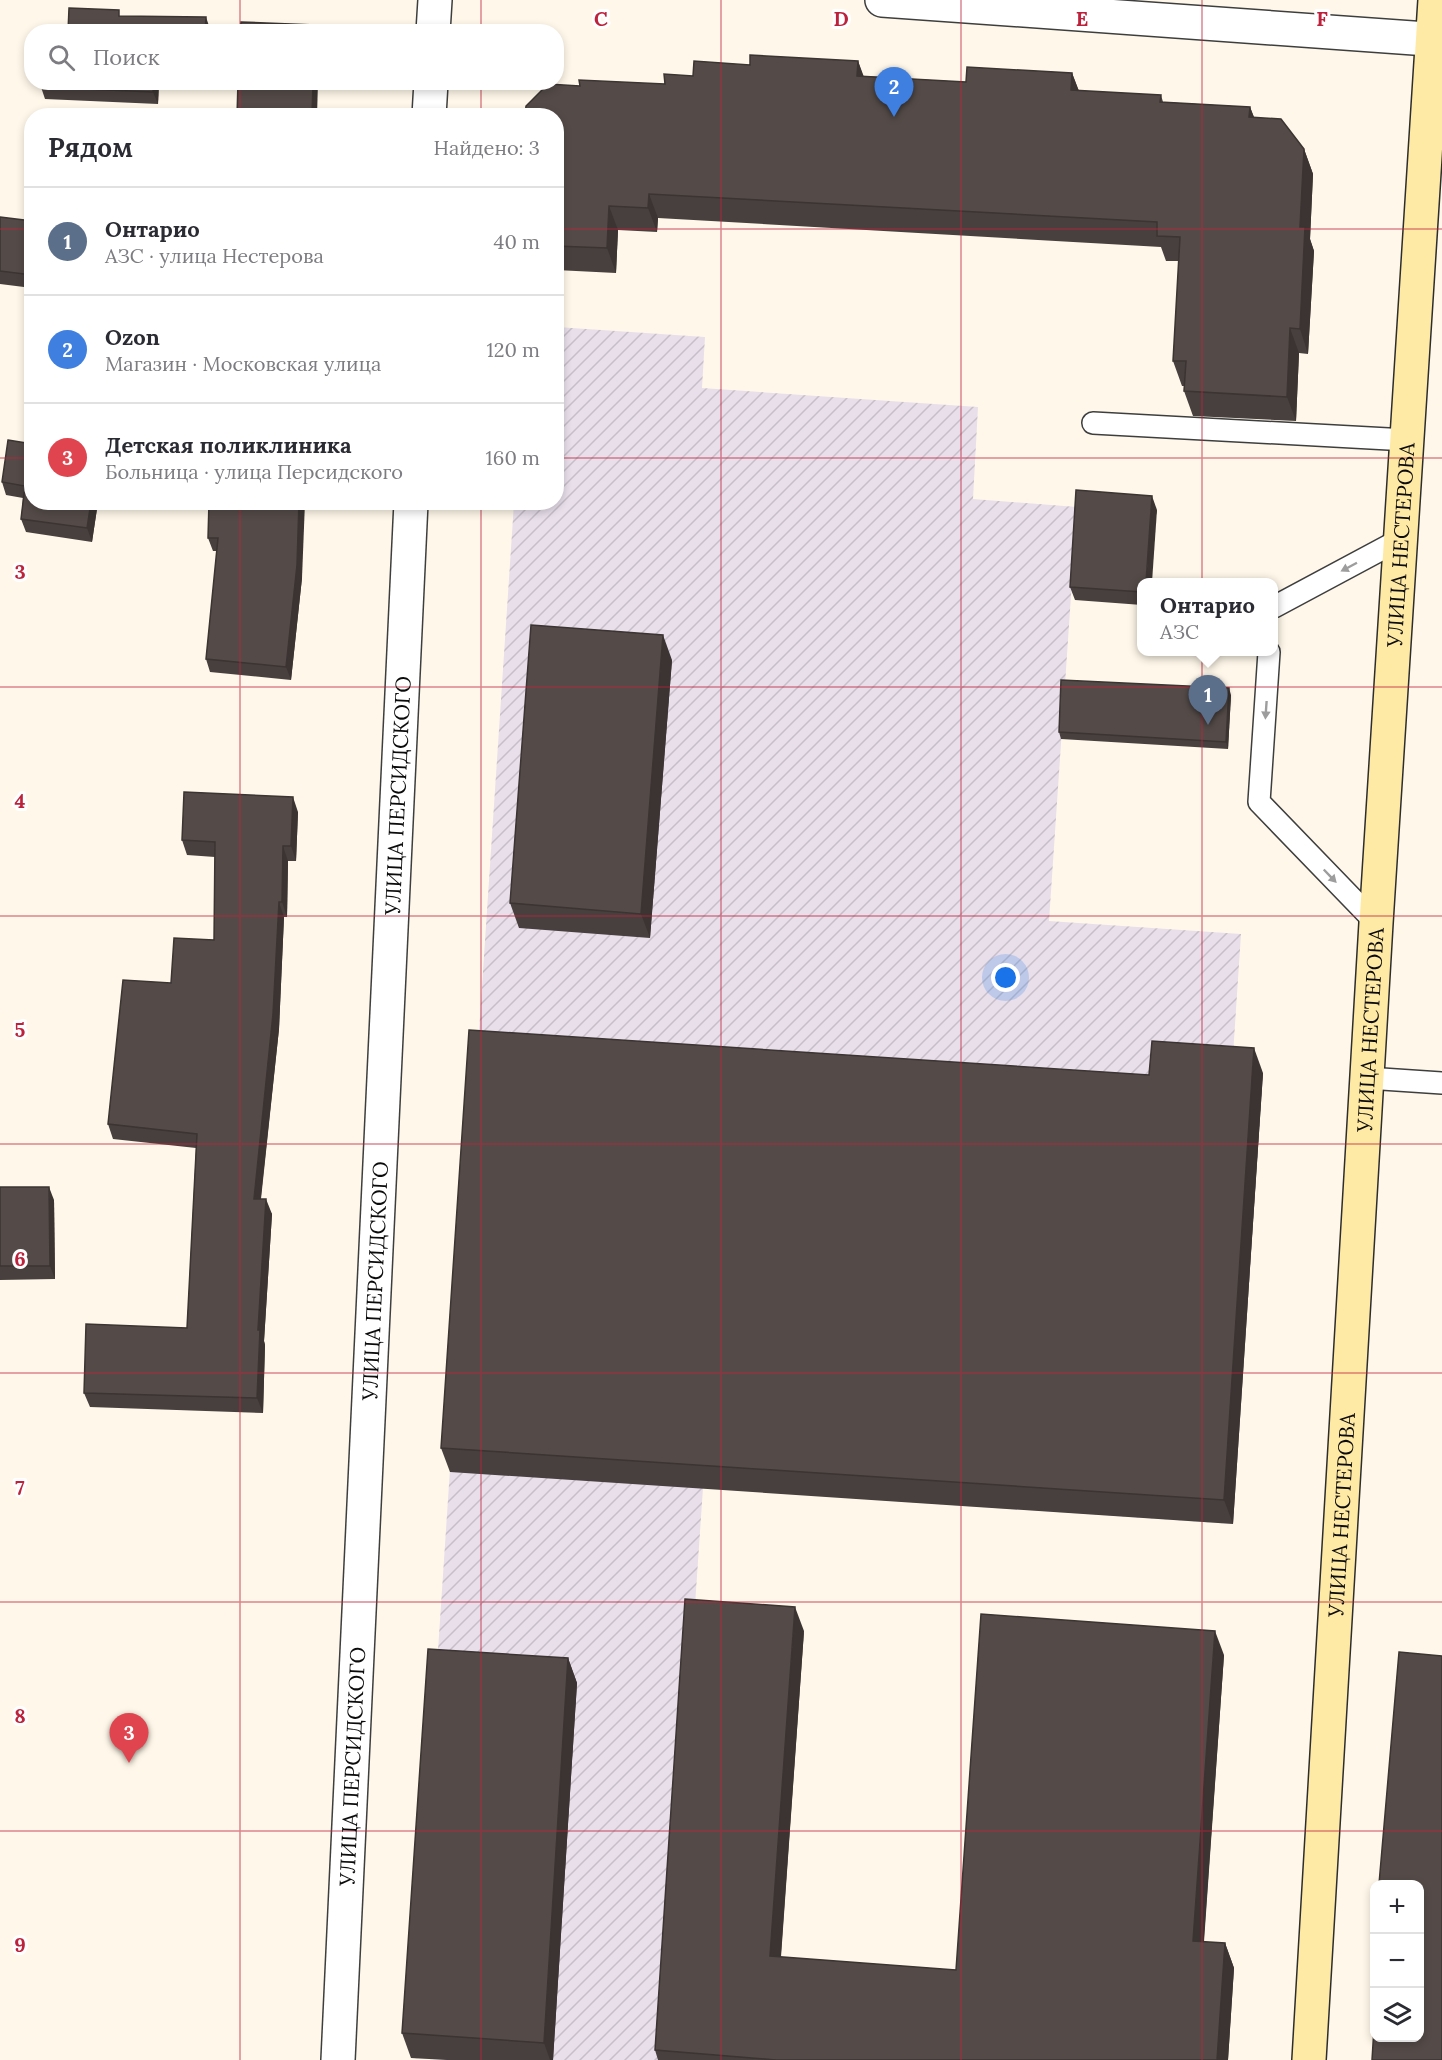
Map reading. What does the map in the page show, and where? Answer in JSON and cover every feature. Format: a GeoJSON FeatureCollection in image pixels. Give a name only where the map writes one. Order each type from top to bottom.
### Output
{"type":"FeatureCollection","features":[{"type":"Feature","properties":{"kind":"main road","name":"УЛИЦА НЕСТЕРОВА"},"geometry":{"type":"LineString","coordinates":[[1309,2060],[1376,923],[1407,440],[1437,40],[1435,0]]}},
{"type":"Feature","properties":{"kind":"street"},"geometry":{"type":"LineString","coordinates":[[434,24],[435,0]]}},
{"type":"Feature","properties":{"kind":"street"},"geometry":{"type":"LineString","coordinates":[[882,0],[1437,40]]}},
{"type":"Feature","properties":{"kind":"street"},"geometry":{"type":"LineString","coordinates":[[429,108],[431,90]]}},
{"type":"Feature","properties":{"kind":"street","name":"УЛИЦА ПЕРСИДСКОГО"},"geometry":{"type":"LineString","coordinates":[[338,2060],[411,510]]}},
{"type":"Feature","properties":{"kind":"lane"},"geometry":{"type":"LineString","coordinates":[[1093,423],[1407,440]]}},
{"type":"Feature","properties":{"kind":"lane"},"geometry":{"type":"LineString","coordinates":[[1278,605],[1401,539]]}},
{"type":"Feature","properties":{"kind":"lane"},"geometry":{"type":"LineString","coordinates":[[1269,656],[1259,802],[1376,923]]}},
{"type":"Feature","properties":{"kind":"lane"},"geometry":{"type":"LineString","coordinates":[[1367,1078],[1442,1083]]}},
{"type":"Feature","properties":{"kind":"shaded area"},"geometry":{"type":"Polygon","coordinates":[[[564,327],[705,337],[702,388],[978,407],[973,499],[1077,507],[1049,921],[1241,934],[1232,1070],[1263,1073],[1233,1524],[703,1488],[664,2060],[411,2058],[514,510],[564,510],[564,327]]]}},
{"type":"Feature","properties":{"kind":"building"},"geometry":{"type":"Polygon","coordinates":[[[69,8],[119,10],[119,16],[206,17],[206,24],[68,24],[69,8]]]}},
{"type":"Feature","properties":{"kind":"building"},"geometry":{"type":"Polygon","coordinates":[[[241,22],[290,24],[241,24],[241,22]]]}},
{"type":"Feature","properties":{"kind":"building"},"geometry":{"type":"Polygon","coordinates":[[[750,55],[858,61],[857,76],[966,82],[967,67],[1072,73],[1071,90],[1161,95],[1160,102],[1250,107],[1249,117],[1281,119],[1304,149],[1300,227],[1305,227],[1300,329],[1290,328],[1287,397],[1184,391],[1186,361],[1173,361],[1180,237],[1157,236],[1157,222],[649,194],[648,208],[609,206],[607,248],[564,246],[564,108],[526,108],[542,90],[564,90],[564,85],[580,86],[579,80],[665,84],[664,74],[693,76],[694,61],[750,65],[750,55]]]}},
{"type":"Feature","properties":{"kind":"building"},"geometry":{"type":"Polygon","coordinates":[[[108,90],[153,90],[153,92],[108,90]]]}},
{"type":"Feature","properties":{"kind":"building"},"geometry":{"type":"Polygon","coordinates":[[[238,90],[313,90],[312,108],[237,108],[238,90]]]}},
{"type":"Feature","properties":{"kind":"building"},"geometry":{"type":"Polygon","coordinates":[[[0,217],[24,220],[24,274],[0,271],[0,217]]]}},
{"type":"Feature","properties":{"kind":"building"},"geometry":{"type":"Polygon","coordinates":[[[8,440],[24,443],[24,486],[2,482],[8,440]]]}},
{"type":"Feature","properties":{"kind":"building"},"geometry":{"type":"Polygon","coordinates":[[[1076,490],[1152,496],[1146,578],[1137,578],[1137,592],[1070,587],[1076,490]]]}},
{"type":"Feature","properties":{"kind":"building"},"geometry":{"type":"Polygon","coordinates":[[[24,494],[24,510],[90,510],[87,528],[21,519],[24,494]]]}},
{"type":"Feature","properties":{"kind":"building"},"geometry":{"type":"Polygon","coordinates":[[[209,510],[299,510],[297,565],[286,667],[206,659],[218,538],[208,538],[209,510]]]}},
{"type":"Feature","properties":{"kind":"building"},"geometry":{"type":"Polygon","coordinates":[[[531,625],[663,635],[641,914],[510,903],[531,625]]]}},
{"type":"Feature","properties":{"kind":"building"},"geometry":{"type":"Polygon","coordinates":[[[1061,680],[1229,688],[1226,742],[1059,732],[1061,680]]]}},
{"type":"Feature","properties":{"kind":"building"},"geometry":{"type":"Polygon","coordinates":[[[184,792],[293,797],[291,846],[283,846],[282,902],[279,902],[273,1014],[254,1199],[266,1199],[258,1330],[260,1330],[257,1398],[84,1393],[86,1324],[187,1328],[197,1134],[108,1124],[123,980],[171,983],[174,938],[214,940],[215,842],[182,840],[184,792]]]}},
{"type":"Feature","properties":{"kind":"building"},"geometry":{"type":"Polygon","coordinates":[[[469,1030],[1149,1075],[1152,1041],[1254,1048],[1224,1500],[441,1448],[469,1030]]]}},
{"type":"Feature","properties":{"kind":"building"},"geometry":{"type":"Polygon","coordinates":[[[0,1187],[49,1187],[50,1266],[0,1266],[0,1187]]]}},
{"type":"Feature","properties":{"kind":"building"},"geometry":{"type":"Polygon","coordinates":[[[685,1599],[795,1607],[770,1956],[956,1970],[981,1614],[1215,1631],[1193,1941],[1225,1943],[1217,2060],[776,2060],[655,2050],[685,1599]]]}},
{"type":"Feature","properties":{"kind":"building"},"geometry":{"type":"Polygon","coordinates":[[[428,1649],[568,1658],[544,2043],[402,2033],[428,1649]]]}},
{"type":"Feature","properties":{"kind":"building"},"geometry":{"type":"Polygon","coordinates":[[[1399,1652],[1442,1656],[1442,2060],[1372,2060],[1373,2042],[1424,2042],[1424,1880],[1379,1880],[1399,1652]]]}},
{"type":"Feature","properties":{"kind":"place","name":"Ozon"},"geometry":{"type":"Point","coordinates":[894,117]}},
{"type":"Feature","properties":{"kind":"place","name":"Онтарио"},"geometry":{"type":"Point","coordinates":[1208,725]}},
{"type":"Feature","properties":{"kind":"place","name":"Детская поликлиника"},"geometry":{"type":"Point","coordinates":[129,1763]}}]}
